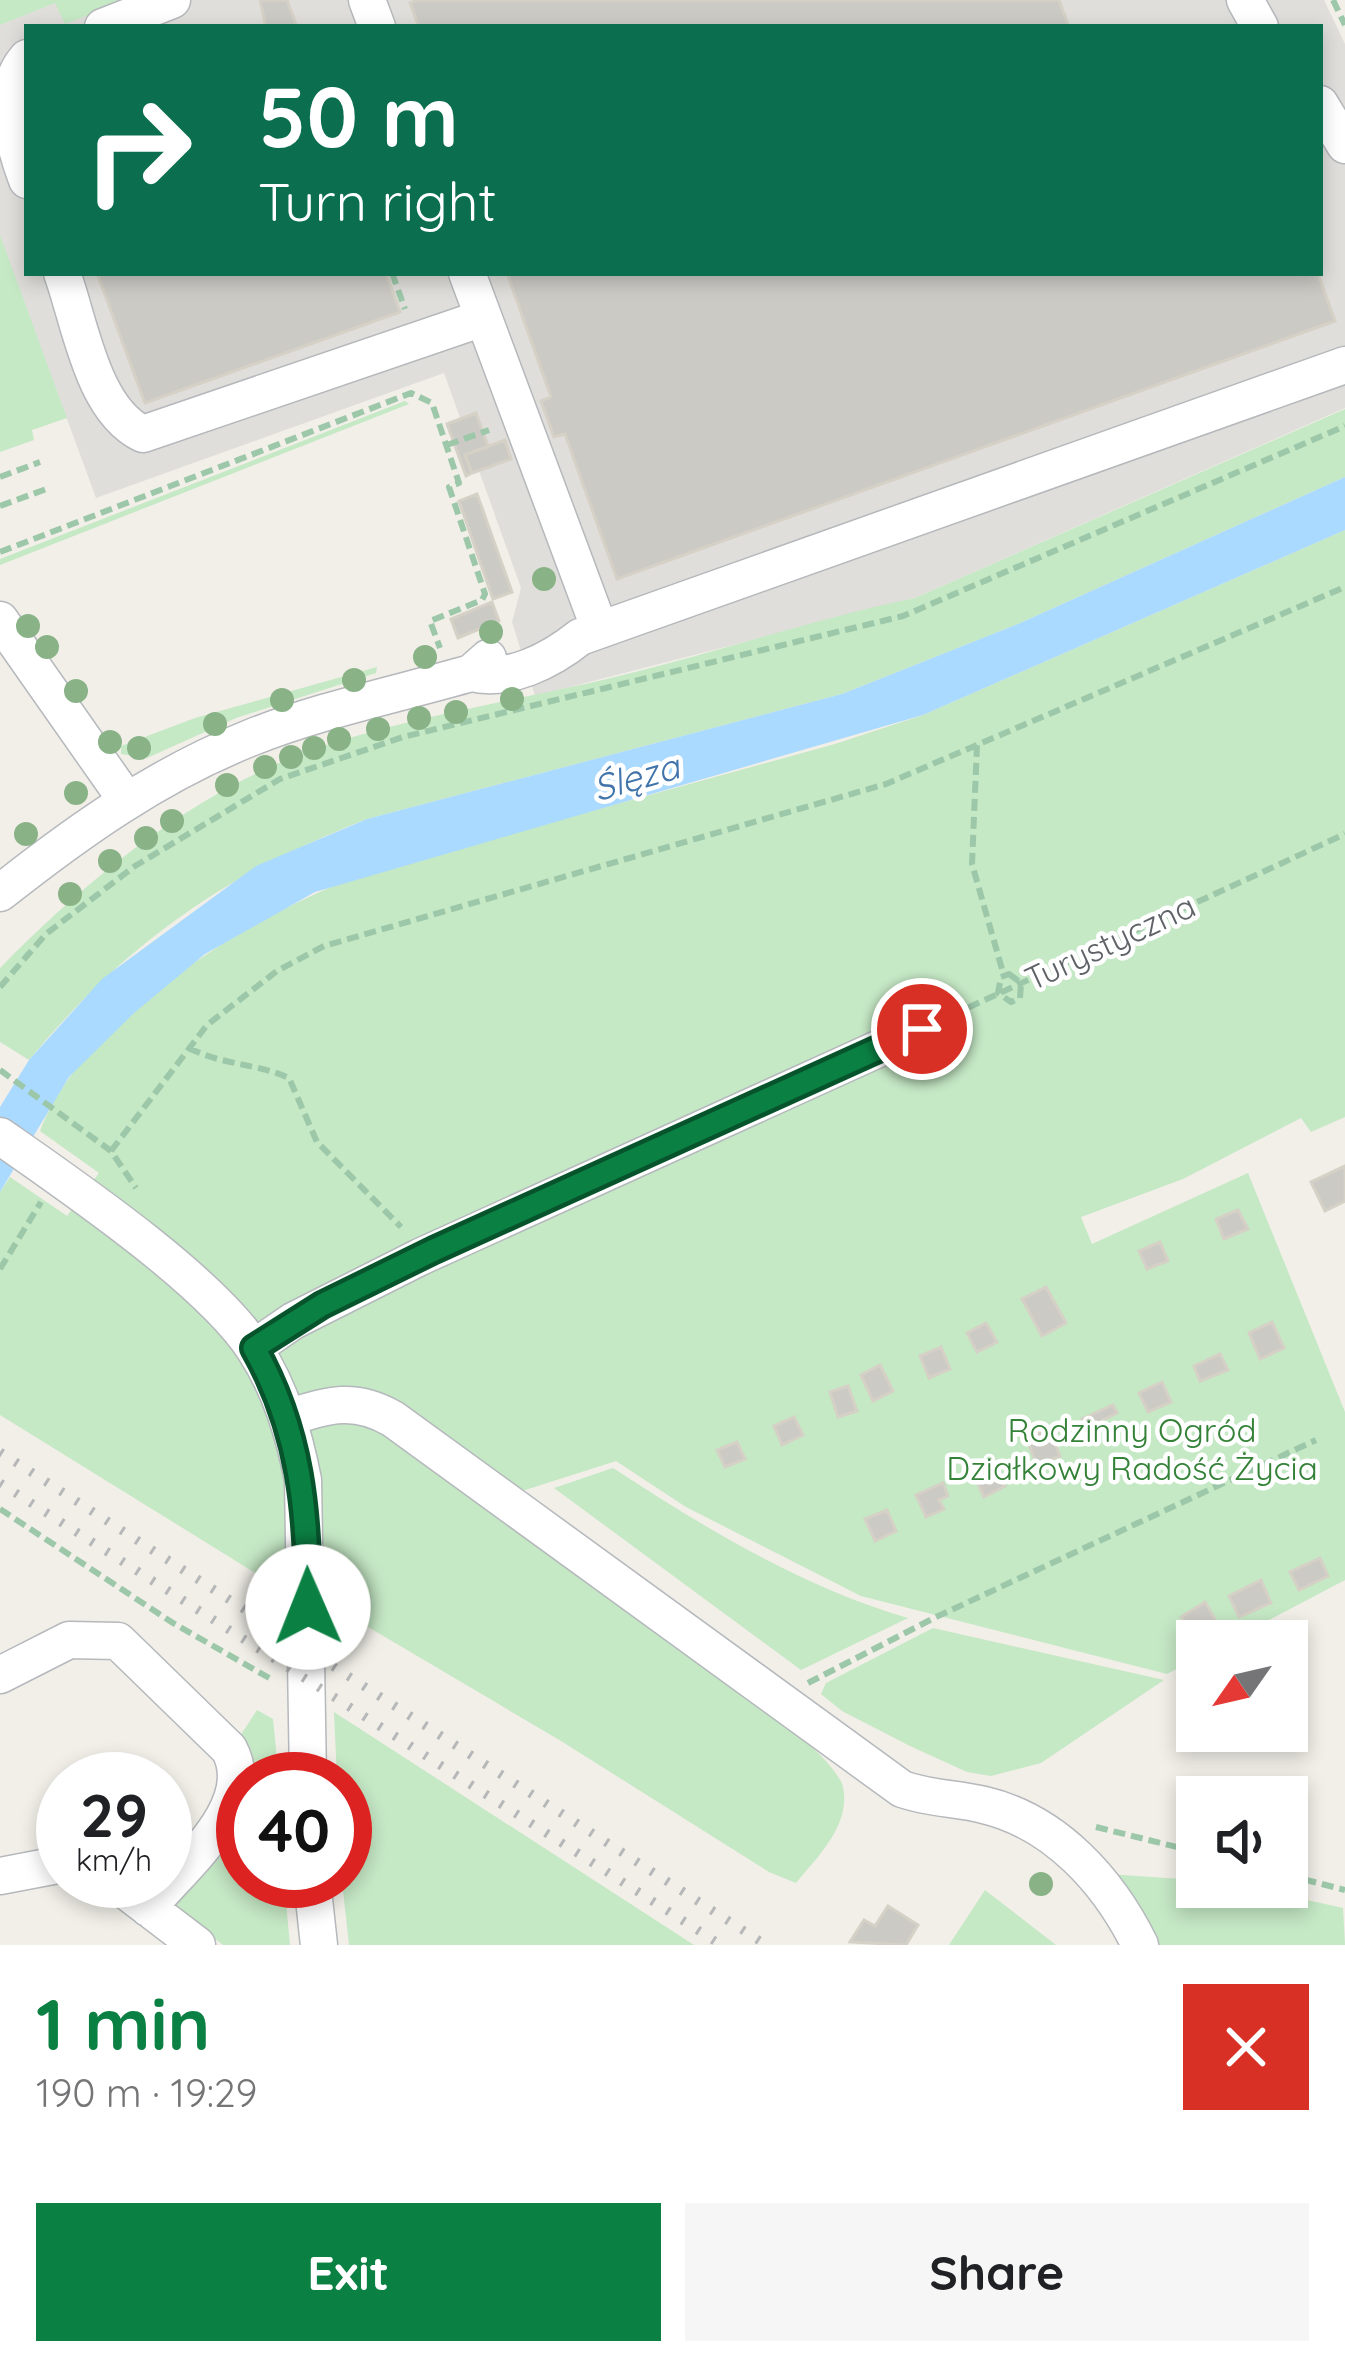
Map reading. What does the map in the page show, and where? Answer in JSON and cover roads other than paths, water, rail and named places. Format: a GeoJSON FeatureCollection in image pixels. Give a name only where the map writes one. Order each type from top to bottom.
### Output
{"type":"FeatureCollection","features":[{"type":"Feature","properties":{"kind":"street"},"geometry":{"type":"LineString","coordinates":[[111,24],[172,0]]}},
{"type":"Feature","properties":{"kind":"street"},"geometry":{"type":"LineString","coordinates":[[24,61],[8,75],[1,99],[24,171]]}},
{"type":"Feature","properties":{"kind":"street"},"geometry":{"type":"LineString","coordinates":[[1323,109],[1345,145]]}},
{"type":"Feature","properties":{"kind":"street"},"geometry":{"type":"LineString","coordinates":[[63,276],[106,398],[128,427],[143,434],[483,318]]}},
{"type":"Feature","properties":{"kind":"street"},"geometry":{"type":"LineString","coordinates":[[467,276],[590,634]]}},
{"type":"Feature","properties":{"kind":"street"},"geometry":{"type":"LineString","coordinates":[[0,893],[127,801],[253,737],[548,637],[590,634],[1345,364]]}},
{"type":"Feature","properties":{"kind":"street"},"geometry":{"type":"LineString","coordinates":[[0,620],[127,801]]}},
{"type":"Feature","properties":{"kind":"street"},"geometry":{"type":"LineString","coordinates":[[254,1348],[352,1290],[434,1250],[922,1029]]}},
{"type":"Feature","properties":{"kind":"street"},"geometry":{"type":"LineString","coordinates":[[0,1136],[44,1180],[213,1302],[254,1348],[288,1418],[303,1480],[308,1752]]}},
{"type":"Feature","properties":{"kind":"street"},"geometry":{"type":"LineString","coordinates":[[288,1418],[332,1405],[370,1405],[902,1790],[934,1800],[986,1805],[1046,1834],[1092,1871],[1140,1945]]}},
{"type":"Feature","properties":{"kind":"street"},"geometry":{"type":"LineString","coordinates":[[0,1675],[69,1640],[118,1641],[230,1749],[238,1765],[238,1793],[192,1852]]}},
{"type":"Feature","properties":{"kind":"street"},"geometry":{"type":"LineString","coordinates":[[0,1876],[36,1869]]}},
{"type":"Feature","properties":{"kind":"street"},"geometry":{"type":"LineString","coordinates":[[148,1908],[177,1941]]}},
{"type":"Feature","properties":{"kind":"street"},"geometry":{"type":"LineString","coordinates":[[315,1908],[319,1945]]}},
{"type":"Feature","properties":{"kind":"water","name":"Ślęza"},"geometry":{"type":"Polygon","coordinates":[[[1345,477],[1345,530],[923,715],[315,892],[205,954],[134,1013],[69,1077],[0,1192],[0,1107],[29,1060],[102,979],[256,866],[367,819],[842,694],[1018,624],[1345,477]]]}},
{"type":"Feature","properties":{"kind":"railway"},"geometry":{"type":"LineString","coordinates":[[0,1452],[766,1945]]}},
{"type":"Feature","properties":{"kind":"railway"},"geometry":{"type":"LineString","coordinates":[[0,1483],[721,1945]]}},
{"type":"Feature","properties":{"kind":"park label","name":"Rodzinny Ogród Działkowy Radość Życia"},"geometry":{"type":"Point","coordinates":[1132,1449]}}]}
